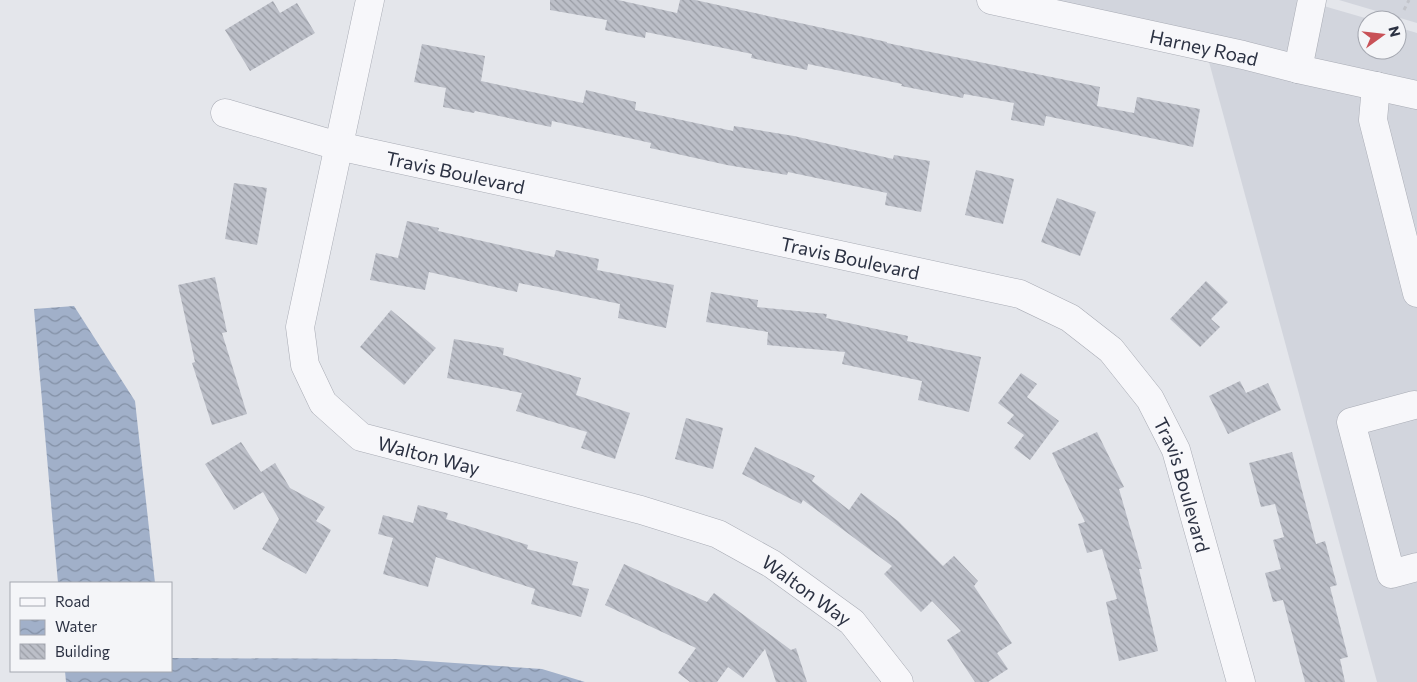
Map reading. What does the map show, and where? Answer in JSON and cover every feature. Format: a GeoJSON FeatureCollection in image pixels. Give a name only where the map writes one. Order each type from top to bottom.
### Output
{"type":"FeatureCollection","features":[{"type":"Feature","properties":{"kind":"street","name":"Walton Way"},"geometry":{"type":"LineString","coordinates":[[370,0],[300,327],[305,365],[323,404],[361,437],[641,510],[718,534],[772,564],[852,622],[900,682]]}},
{"type":"Feature","properties":{"kind":"street","name":"Harney Road"},"geometry":{"type":"LineString","coordinates":[[990,0],[1417,95]]}},
{"type":"Feature","properties":{"kind":"street"},"geometry":{"type":"LineString","coordinates":[[1298,69],[1312,0]]}},
{"type":"Feature","properties":{"kind":"street"},"geometry":{"type":"LineString","coordinates":[[1376,86],[1373,120],[1417,292]]}},
{"type":"Feature","properties":{"kind":"street","name":"Travis Boulevard"},"geometry":{"type":"LineString","coordinates":[[225,113],[338,146],[1020,294],[1070,318],[1111,350],[1150,399],[1176,450],[1240,682]]}},
{"type":"Feature","properties":{"kind":"street"},"geometry":{"type":"LineString","coordinates":[[1416,409],[1351,422],[1391,574],[1417,568]]}},
{"type":"Feature","properties":{"kind":"path"},"geometry":{"type":"LineString","coordinates":[[1404,10],[1409,0]]}},
{"type":"Feature","properties":{"kind":"shaded area"},"geometry":{"type":"Polygon","coordinates":[[[1040,0],[1303,0],[1357,16],[1357,60],[1407,60],[1407,30],[1417,33],[1417,82],[1040,0]]]}},
{"type":"Feature","properties":{"kind":"shaded area"},"geometry":{"type":"Polygon","coordinates":[[[1339,0],[1417,0],[1417,23],[1407,20],[1407,10],[1373,10],[1339,0]]]}},
{"type":"Feature","properties":{"kind":"shaded area"},"geometry":{"type":"Polygon","coordinates":[[[1209,62],[1417,107],[1417,682],[1377,682],[1209,62]]]}},
{"type":"Feature","properties":{"kind":"water"},"geometry":{"type":"Polygon","coordinates":[[[74,306],[135,401],[155,582],[58,582],[34,309],[74,306]]]}},
{"type":"Feature","properties":{"kind":"water"},"geometry":{"type":"Polygon","coordinates":[[[172,658],[396,659],[542,669],[585,682],[66,682],[65,672],[172,672],[172,658]]]}},
{"type":"Feature","properties":{"kind":"building"},"geometry":{"type":"Polygon","coordinates":[[[550,0],[618,0],[677,13],[680,0],[695,0],[887,43],[1100,87],[1097,106],[1134,113],[1137,97],[1200,109],[1193,147],[1046,116],[1044,126],[1011,120],[1014,103],[964,94],[963,98],[901,86],[902,84],[808,64],[807,70],[751,58],[752,54],[646,32],[645,38],[605,30],[607,20],[550,10],[550,0]]]}},
{"type":"Feature","properties":{"kind":"building"},"geometry":{"type":"Polygon","coordinates":[[[273,1],[280,13],[297,3],[315,33],[250,71],[225,30],[273,1]]]}},
{"type":"Feature","properties":{"kind":"building"},"geometry":{"type":"Polygon","coordinates":[[[422,44],[485,56],[481,81],[583,103],[586,90],[636,102],[635,110],[733,131],[734,126],[794,136],[893,159],[894,155],[930,161],[921,212],[885,205],[887,193],[788,172],[787,175],[727,165],[650,148],[651,143],[552,121],[551,127],[475,111],[474,113],[443,107],[446,88],[414,82],[422,44]]]}},
{"type":"Feature","properties":{"kind":"building"},"geometry":{"type":"Polygon","coordinates":[[[976,170],[1014,179],[1003,224],[965,215],[976,170]]]}},
{"type":"Feature","properties":{"kind":"building"},"geometry":{"type":"Polygon","coordinates":[[[234,183],[267,188],[257,245],[225,239],[234,183]]]}},
{"type":"Feature","properties":{"kind":"building"},"geometry":{"type":"Polygon","coordinates":[[[1057,198],[1096,212],[1080,256],[1041,242],[1057,198]]]}},
{"type":"Feature","properties":{"kind":"building"},"geometry":{"type":"Polygon","coordinates":[[[407,221],[439,228],[438,231],[554,257],[556,250],[599,259],[597,270],[674,285],[666,328],[618,318],[620,304],[519,283],[517,292],[429,272],[425,290],[370,280],[376,253],[398,258],[407,221]]]}},
{"type":"Feature","properties":{"kind":"building"},"geometry":{"type":"Polygon","coordinates":[[[215,277],[227,332],[222,333],[247,414],[212,425],[192,363],[195,362],[178,285],[215,277]]]}},
{"type":"Feature","properties":{"kind":"building"},"geometry":{"type":"Polygon","coordinates":[[[1206,281],[1228,302],[1211,319],[1220,327],[1200,347],[1170,319],[1206,281]]]}},
{"type":"Feature","properties":{"kind":"building"},"geometry":{"type":"Polygon","coordinates":[[[711,292],[758,300],[757,307],[827,314],[826,318],[908,336],[907,341],[981,357],[969,412],[918,400],[922,381],[842,364],[845,352],[767,345],[768,332],[706,322],[711,292]]]}},
{"type":"Feature","properties":{"kind":"building"},"geometry":{"type":"Polygon","coordinates":[[[391,310],[436,348],[404,385],[360,347],[391,310]]]}},
{"type":"Feature","properties":{"kind":"building"},"geometry":{"type":"Polygon","coordinates":[[[454,339],[504,348],[503,355],[581,378],[576,395],[630,413],[615,459],[581,448],[587,432],[516,411],[522,393],[447,378],[454,339]]]}},
{"type":"Feature","properties":{"kind":"building"},"geometry":{"type":"Polygon","coordinates":[[[1021,373],[1037,384],[1027,397],[1059,421],[1030,460],[1014,448],[1024,435],[1007,423],[1014,415],[998,403],[1021,373]]]}},
{"type":"Feature","properties":{"kind":"building"},"geometry":{"type":"Polygon","coordinates":[[[1240,381],[1246,393],[1268,383],[1281,410],[1228,434],[1209,396],[1240,381]]]}},
{"type":"Feature","properties":{"kind":"building"},"geometry":{"type":"Polygon","coordinates":[[[686,418],[723,428],[713,469],[675,459],[686,418]]]}},
{"type":"Feature","properties":{"kind":"building"},"geometry":{"type":"Polygon","coordinates":[[[1097,432],[1124,487],[1119,489],[1142,569],[1139,569],[1158,651],[1119,661],[1106,602],[1117,599],[1102,549],[1087,553],[1078,524],[1085,522],[1052,453],[1097,432]]]}},
{"type":"Feature","properties":{"kind":"building"},"geometry":{"type":"Polygon","coordinates":[[[241,442],[261,472],[275,463],[290,488],[325,507],[316,521],[331,530],[306,574],[262,549],[279,519],[263,492],[234,510],[205,464],[241,442]]]}},
{"type":"Feature","properties":{"kind":"building"},"geometry":{"type":"Polygon","coordinates":[[[755,447],[815,476],[812,481],[849,510],[861,493],[898,521],[943,566],[954,556],[978,581],[974,586],[1012,643],[997,653],[1008,669],[988,682],[975,682],[947,640],[961,631],[932,601],[921,612],[884,574],[892,566],[803,500],[801,504],[742,474],[755,447]]]}},
{"type":"Feature","properties":{"kind":"building"},"geometry":{"type":"Polygon","coordinates":[[[1292,452],[1316,544],[1325,541],[1337,585],[1330,587],[1348,657],[1340,659],[1345,682],[1305,682],[1283,600],[1273,602],[1265,573],[1281,569],[1273,540],[1284,537],[1275,504],[1261,507],[1249,463],[1292,452]]]}},
{"type":"Feature","properties":{"kind":"building"},"geometry":{"type":"Polygon","coordinates":[[[418,505],[448,513],[446,519],[528,545],[527,549],[578,562],[572,585],[589,589],[581,617],[531,604],[535,589],[436,557],[428,587],[383,574],[393,538],[378,534],[383,515],[413,523],[418,505]]]}},
{"type":"Feature","properties":{"kind":"building"},"geometry":{"type":"Polygon","coordinates":[[[624,564],[707,602],[714,593],[791,650],[796,648],[807,682],[776,682],[765,649],[743,678],[728,667],[717,682],[690,682],[678,673],[696,648],[605,605],[624,564]]]}}]}
